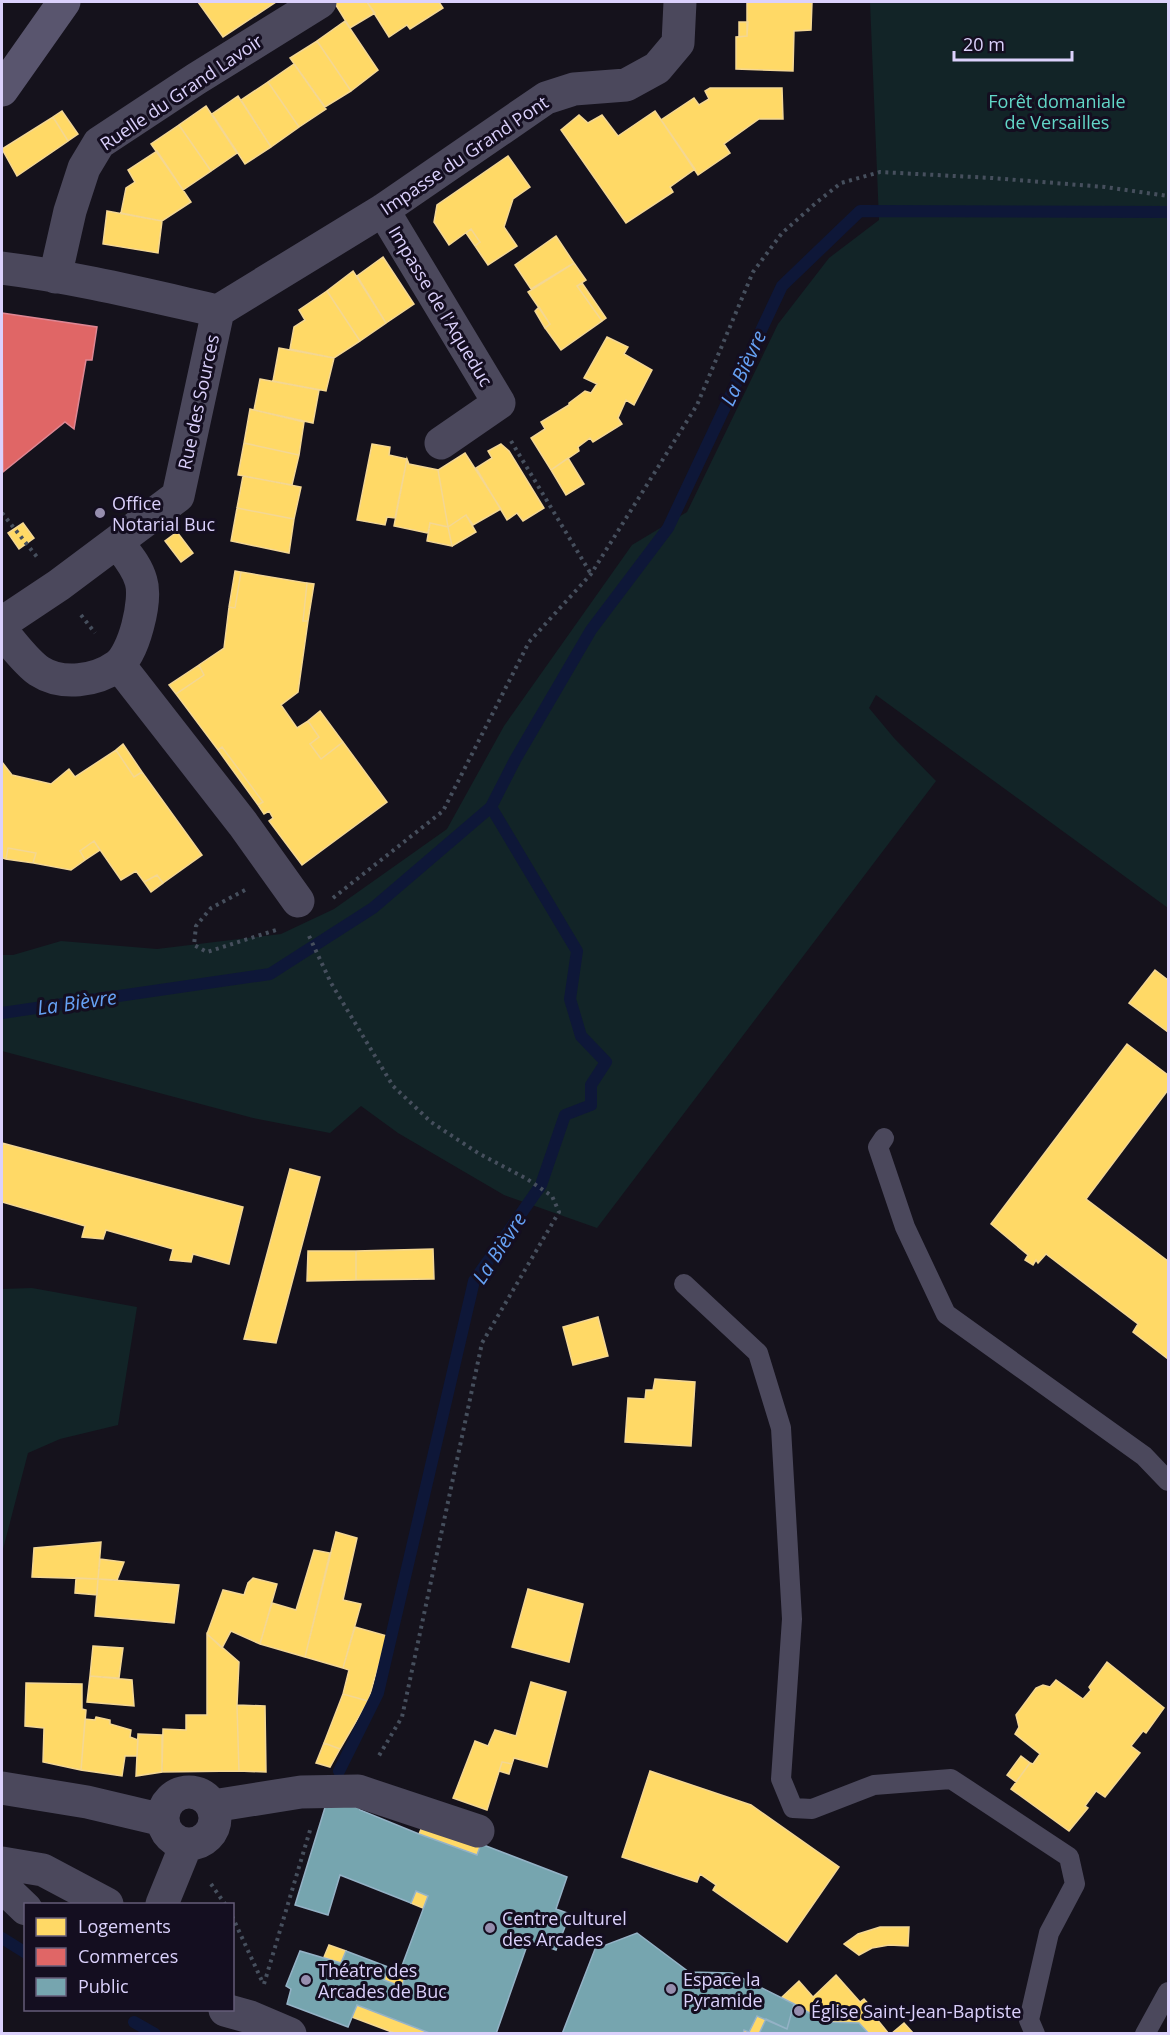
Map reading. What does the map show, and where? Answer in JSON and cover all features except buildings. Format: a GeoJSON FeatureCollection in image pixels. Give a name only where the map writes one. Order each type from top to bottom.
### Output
{"type":"FeatureCollection","features":[{"type":"Feature","properties":{"kind":"main road"},"geometry":{"type":"LineString","coordinates":[[2,90],[64,2]]}},
{"type":"Feature","properties":{"kind":"street","name":"Ruelle du Grand Lavoir"},"geometry":{"type":"LineString","coordinates":[[55,277],[70,210],[84,168],[99,143],[195,79],[320,2]]}},
{"type":"Feature","properties":{"kind":"street","name":"Impasse du Grand Pont"},"geometry":{"type":"LineString","coordinates":[[218,311],[383,210],[546,98],[574,89],[626,85],[657,68],[678,43],[680,2]]}},
{"type":"Feature","properties":{"kind":"street","name":"Impasse de l'Aqueduc"},"geometry":{"type":"LineString","coordinates":[[383,210],[499,403],[441,443]]}},
{"type":"Feature","properties":{"kind":"street","name":"Rue des Sources"},"geometry":{"type":"LineString","coordinates":[[2,268],[218,311],[178,496],[59,585],[2,623]]}},
{"type":"Feature","properties":{"kind":"street"},"geometry":{"type":"LineString","coordinates":[[2,630],[39,671],[62,680],[89,679],[118,665],[133,641],[141,610],[142,582],[130,559],[117,542]]}},
{"type":"Feature","properties":{"kind":"street"},"geometry":{"type":"LineString","coordinates":[[118,665],[243,824],[277,872],[295,919]]}},
{"type":"Feature","properties":{"kind":"street"},"geometry":{"type":"LineString","coordinates":[[2,1788],[87,1802],[162,1820]]}},
{"type":"Feature","properties":{"kind":"street"},"geometry":{"type":"LineString","coordinates":[[213,1806],[301,1792],[358,1791],[478,1831]]}},
{"type":"Feature","properties":{"kind":"street"},"geometry":{"type":"LineString","coordinates":[[195,1792],[204,1796],[213,1806],[216,1817],[214,1826],[204,1840],[186,1845],[176,1842],[169,1836],[162,1820],[165,1807],[170,1799],[178,1794],[195,1792]]}},
{"type":"Feature","properties":{"kind":"street"},"geometry":{"type":"LineString","coordinates":[[163,1903],[186,1845]]}},
{"type":"Feature","properties":{"kind":"street"},"geometry":{"type":"LineString","coordinates":[[2,1863],[43,1870],[103,1903]]}},
{"type":"Feature","properties":{"kind":"street"},"geometry":{"type":"LineString","coordinates":[[2,1886],[24,1907]]}},
{"type":"Feature","properties":{"kind":"street"},"geometry":{"type":"LineString","coordinates":[[236,2008],[287,2033]]}},
{"type":"Feature","properties":{"kind":"lane"},"geometry":{"type":"LineString","coordinates":[[884,1138],[878,1147],[905,1227],[946,1314],[1144,1456],[1168,1481]]}},
{"type":"Feature","properties":{"kind":"lane"},"geometry":{"type":"LineString","coordinates":[[684,1284],[758,1353],[781,1428],[792,1619],[781,1779],[793,1808],[812,1809],[874,1785],[951,1779],[1069,1857],[1075,1884],[1049,1934],[1029,2020],[1035,2034]]}},
{"type":"Feature","properties":{"kind":"lane"},"geometry":{"type":"LineString","coordinates":[[1145,2034],[1168,1992]]}},
{"type":"Feature","properties":{"kind":"path"},"geometry":{"type":"LineString","coordinates":[[331,900],[443,811],[529,642],[591,574],[697,405],[753,272],[782,233],[841,183],[880,172],[1004,179],[1168,195]]}},
{"type":"Feature","properties":{"kind":"path"},"geometry":{"type":"LineString","coordinates":[[499,403],[512,444],[591,574]]}},
{"type":"Feature","properties":{"kind":"path"},"geometry":{"type":"LineString","coordinates":[[2,513],[17,533]]}},
{"type":"Feature","properties":{"kind":"path"},"geometry":{"type":"LineString","coordinates":[[59,585],[118,665]]}},
{"type":"Feature","properties":{"kind":"path"},"geometry":{"type":"LineString","coordinates":[[277,872],[211,908],[196,926],[194,945],[207,952],[295,919],[393,1086],[431,1122],[478,1153],[527,1179],[552,1196],[559,1212],[482,1342],[402,1717],[358,1791]]}},
{"type":"Feature","properties":{"kind":"path"},"geometry":{"type":"LineString","coordinates":[[234,1920],[264,1985],[321,1791]]}},
{"type":"Feature","properties":{"kind":"green space","name":"Forêt domaniale de Versailles"},"geometry":{"type":"Polygon","coordinates":[[[870,2],[1168,2],[1168,908],[876,695],[869,708],[894,738],[936,781],[597,1228],[504,1195],[398,1133],[361,1106],[330,1133],[253,1118],[2,1051],[2,955],[13,955],[61,941],[157,949],[281,934],[334,909],[447,829],[504,726],[632,545],[687,512],[778,324],[829,258],[879,220],[870,2]]]}},
{"type":"Feature","properties":{"kind":"green space"},"geometry":{"type":"Polygon","coordinates":[[[32,1288],[137,1307],[118,1425],[60,1439],[28,1453],[2,1553],[2,1289],[32,1288]]]}},
{"type":"Feature","properties":{"kind":"waterway","name":"La Bièvre"},"geometry":{"type":"LineString","coordinates":[[339,1771],[378,1693],[474,1281],[541,1185],[565,1115],[591,1105],[591,1085],[606,1062],[581,1036],[570,999],[577,951],[491,807],[515,760],[591,630],[668,528],[782,286],[860,211],[1168,212]]}},
{"type":"Feature","properties":{"kind":"waterway","name":"La Bièvre"},"geometry":{"type":"LineString","coordinates":[[2,1013],[270,974],[373,908],[491,807]]}},
{"type":"Feature","properties":{"kind":"waterway","name":"La Bièvre"},"geometry":{"type":"LineString","coordinates":[[2,1938],[24,1952]]}},
{"type":"Feature","properties":{"kind":"waterway","name":"La Bièvre"},"geometry":{"type":"LineString","coordinates":[[134,2022],[155,2034]]}},
{"type":"Feature","properties":{"kind":"place","name":"Office Notarial Buc"},"geometry":{"type":"Point","coordinates":[100,513]}},
{"type":"Feature","properties":{"kind":"place","name":"Centre culturel des Arcades"},"geometry":{"type":"Point","coordinates":[490,1928]}},
{"type":"Feature","properties":{"kind":"place","name":"Théatre des Arcades de Buc"},"geometry":{"type":"Point","coordinates":[306,1980]}},
{"type":"Feature","properties":{"kind":"place","name":"Espace la Pyramide"},"geometry":{"type":"Point","coordinates":[671,1989]}},
{"type":"Feature","properties":{"kind":"place","name":"Église Saint-Jean-Baptiste"},"geometry":{"type":"Point","coordinates":[799,2011]}}]}
